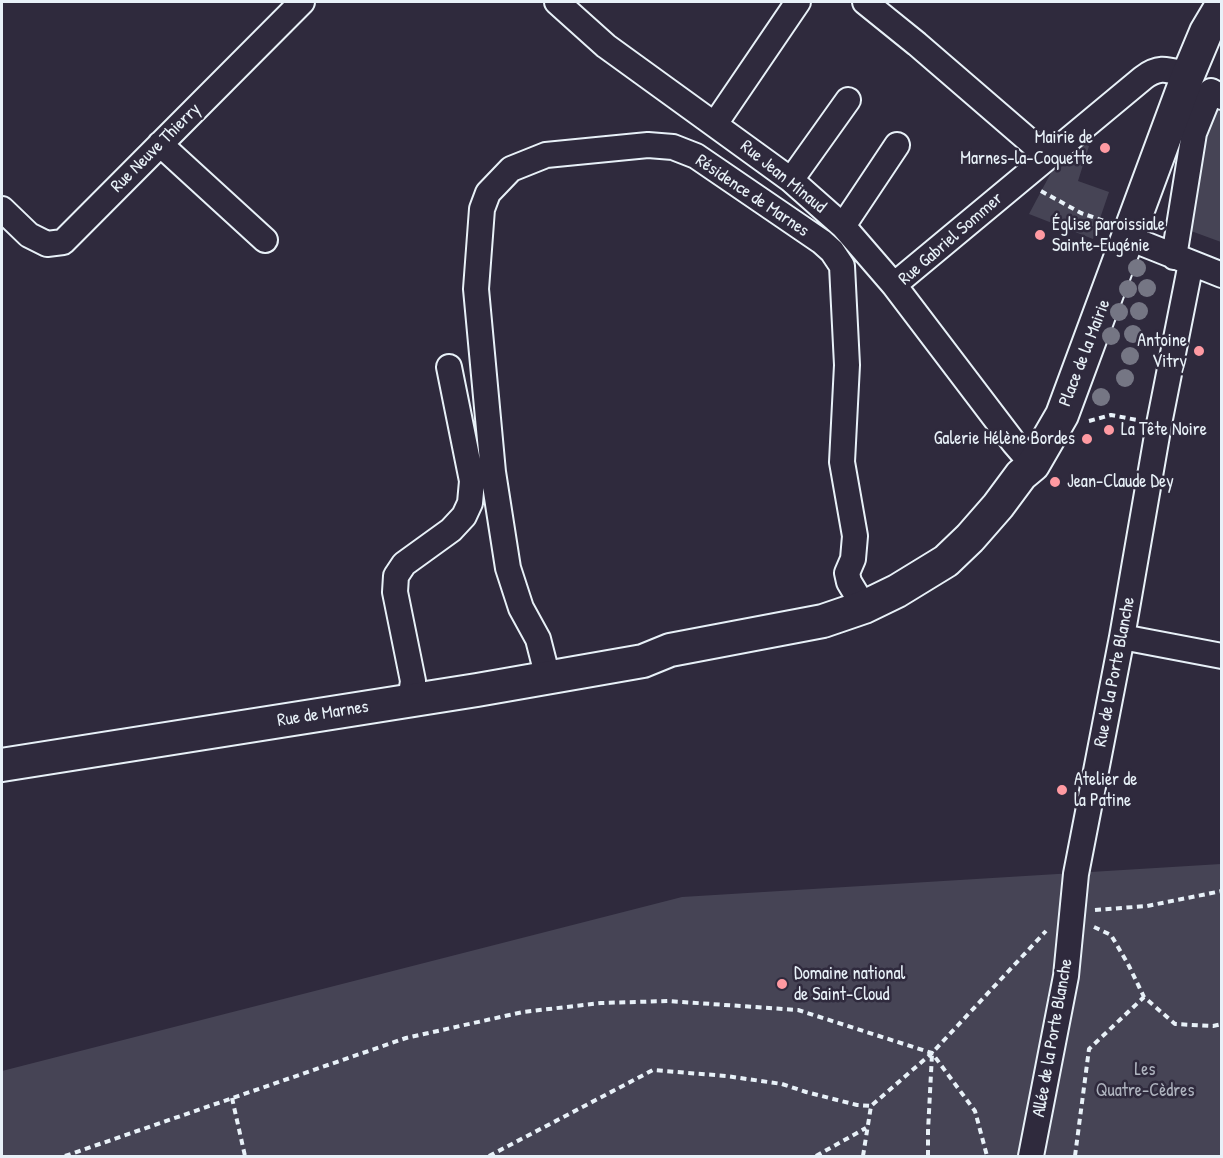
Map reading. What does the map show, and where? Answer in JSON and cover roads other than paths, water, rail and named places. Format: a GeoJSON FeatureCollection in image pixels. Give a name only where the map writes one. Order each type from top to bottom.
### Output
{"type":"FeatureCollection","features":[{"type":"Feature","properties":{"kind":"main road","name":"Place de la Mairie"},"geometry":{"type":"LineString","coordinates":[[1033,465],[1062,415],[1122,231],[1207,88],[1206,32],[1221,4]]}},
{"type":"Feature","properties":{"kind":"main road"},"geometry":{"type":"LineString","coordinates":[[785,637],[864,607],[897,591],[946,561],[970,538],[1021,476],[1033,465]]}},
{"type":"Feature","properties":{"kind":"main road"},"geometry":{"type":"LineString","coordinates":[[785,637],[832,634],[889,612],[956,572],[995,532],[1013,508],[1029,483],[1033,465]]}},
{"type":"Feature","properties":{"kind":"main road","name":"Rue de Marnes"},"geometry":{"type":"LineString","coordinates":[[2,765],[548,678],[644,660],[674,662],[785,637]]}},
{"type":"Feature","properties":{"kind":"street","name":"Rue Neuve Thierry"},"geometry":{"type":"LineString","coordinates":[[2,209],[29,235],[47,244],[63,242],[302,2]]}},
{"type":"Feature","properties":{"kind":"street","name":"Rue Jean Minaud"},"geometry":{"type":"LineString","coordinates":[[557,2],[606,46],[790,180],[843,226],[894,285]]}},
{"type":"Feature","properties":{"kind":"street"},"geometry":{"type":"LineString","coordinates":[[715,124],[798,2]]}},
{"type":"Feature","properties":{"kind":"street"},"geometry":{"type":"LineString","coordinates":[[865,2],[1048,157]]}},
{"type":"Feature","properties":{"kind":"street","name":"Rue Gabriel Sommer"},"geometry":{"type":"LineString","coordinates":[[1033,465],[894,285],[1153,71],[1164,69],[1207,88]]}},
{"type":"Feature","properties":{"kind":"street"},"geometry":{"type":"LineString","coordinates":[[1183,260],[1194,133],[1207,88]]}},
{"type":"Feature","properties":{"kind":"street"},"geometry":{"type":"LineString","coordinates":[[790,180],[848,100]]}},
{"type":"Feature","properties":{"kind":"street"},"geometry":{"type":"LineString","coordinates":[[160,144],[265,240]]}},
{"type":"Feature","properties":{"kind":"street","name":"Résidence de Marnes"},"geometry":{"type":"LineString","coordinates":[[548,678],[538,639],[521,608],[508,568],[493,472],[476,289],[482,209],[488,193],[511,169],[546,155],[648,145],[672,147],[696,156],[832,251],[842,266],[847,364],[842,462],[855,536],[853,559],[847,573],[849,582],[864,607]]}},
{"type":"Feature","properties":{"kind":"street"},"geometry":{"type":"LineString","coordinates":[[843,226],[897,145]]}},
{"type":"Feature","properties":{"kind":"street"},"geometry":{"type":"LineString","coordinates":[[1122,231],[1221,275]]}},
{"type":"Feature","properties":{"kind":"street","name":"Rue de la Porte Blanche"},"geometry":{"type":"LineString","coordinates":[[1073,907],[1159,424],[1183,260]]}},
{"type":"Feature","properties":{"kind":"street"},"geometry":{"type":"LineString","coordinates":[[410,700],[413,681],[395,592],[396,576],[404,564],[451,530],[464,516],[470,503],[472,481],[449,367]]}},
{"type":"Feature","properties":{"kind":"street"},"geometry":{"type":"LineString","coordinates":[[1122,637],[1221,656]]}},
{"type":"Feature","properties":{"kind":"street","name":"Allée de la Porte Blanche"},"geometry":{"type":"LineString","coordinates":[[1031,1156],[1066,976],[1073,907]]}},
{"type":"Feature","properties":{"kind":"place","name":"Mairie de Marnes-la-Coquette"},"geometry":{"type":"Point","coordinates":[1105,148]}},
{"type":"Feature","properties":{"kind":"place","name":"Église paroissiale Sainte-Eugénie"},"geometry":{"type":"Point","coordinates":[1040,235]}},
{"type":"Feature","properties":{"kind":"place","name":"Antoine Vitry"},"geometry":{"type":"Point","coordinates":[1199,351]}},
{"type":"Feature","properties":{"kind":"place","name":"La Tête Noire"},"geometry":{"type":"Point","coordinates":[1109,430]}},
{"type":"Feature","properties":{"kind":"place","name":"Galerie Hélène Bordes"},"geometry":{"type":"Point","coordinates":[1087,439]}},
{"type":"Feature","properties":{"kind":"place","name":"Jean-Claude Dey"},"geometry":{"type":"Point","coordinates":[1055,482]}},
{"type":"Feature","properties":{"kind":"place","name":"Atelier de la Patine"},"geometry":{"type":"Point","coordinates":[1062,790]}},
{"type":"Feature","properties":{"kind":"place","name":"Domaine national de Saint-Cloud"},"geometry":{"type":"Point","coordinates":[782,984]}},
{"type":"Feature","properties":{"kind":"park label","name":"Les Quatre-Cèdres"},"geometry":{"type":"Point","coordinates":[1145,1080]}}]}
